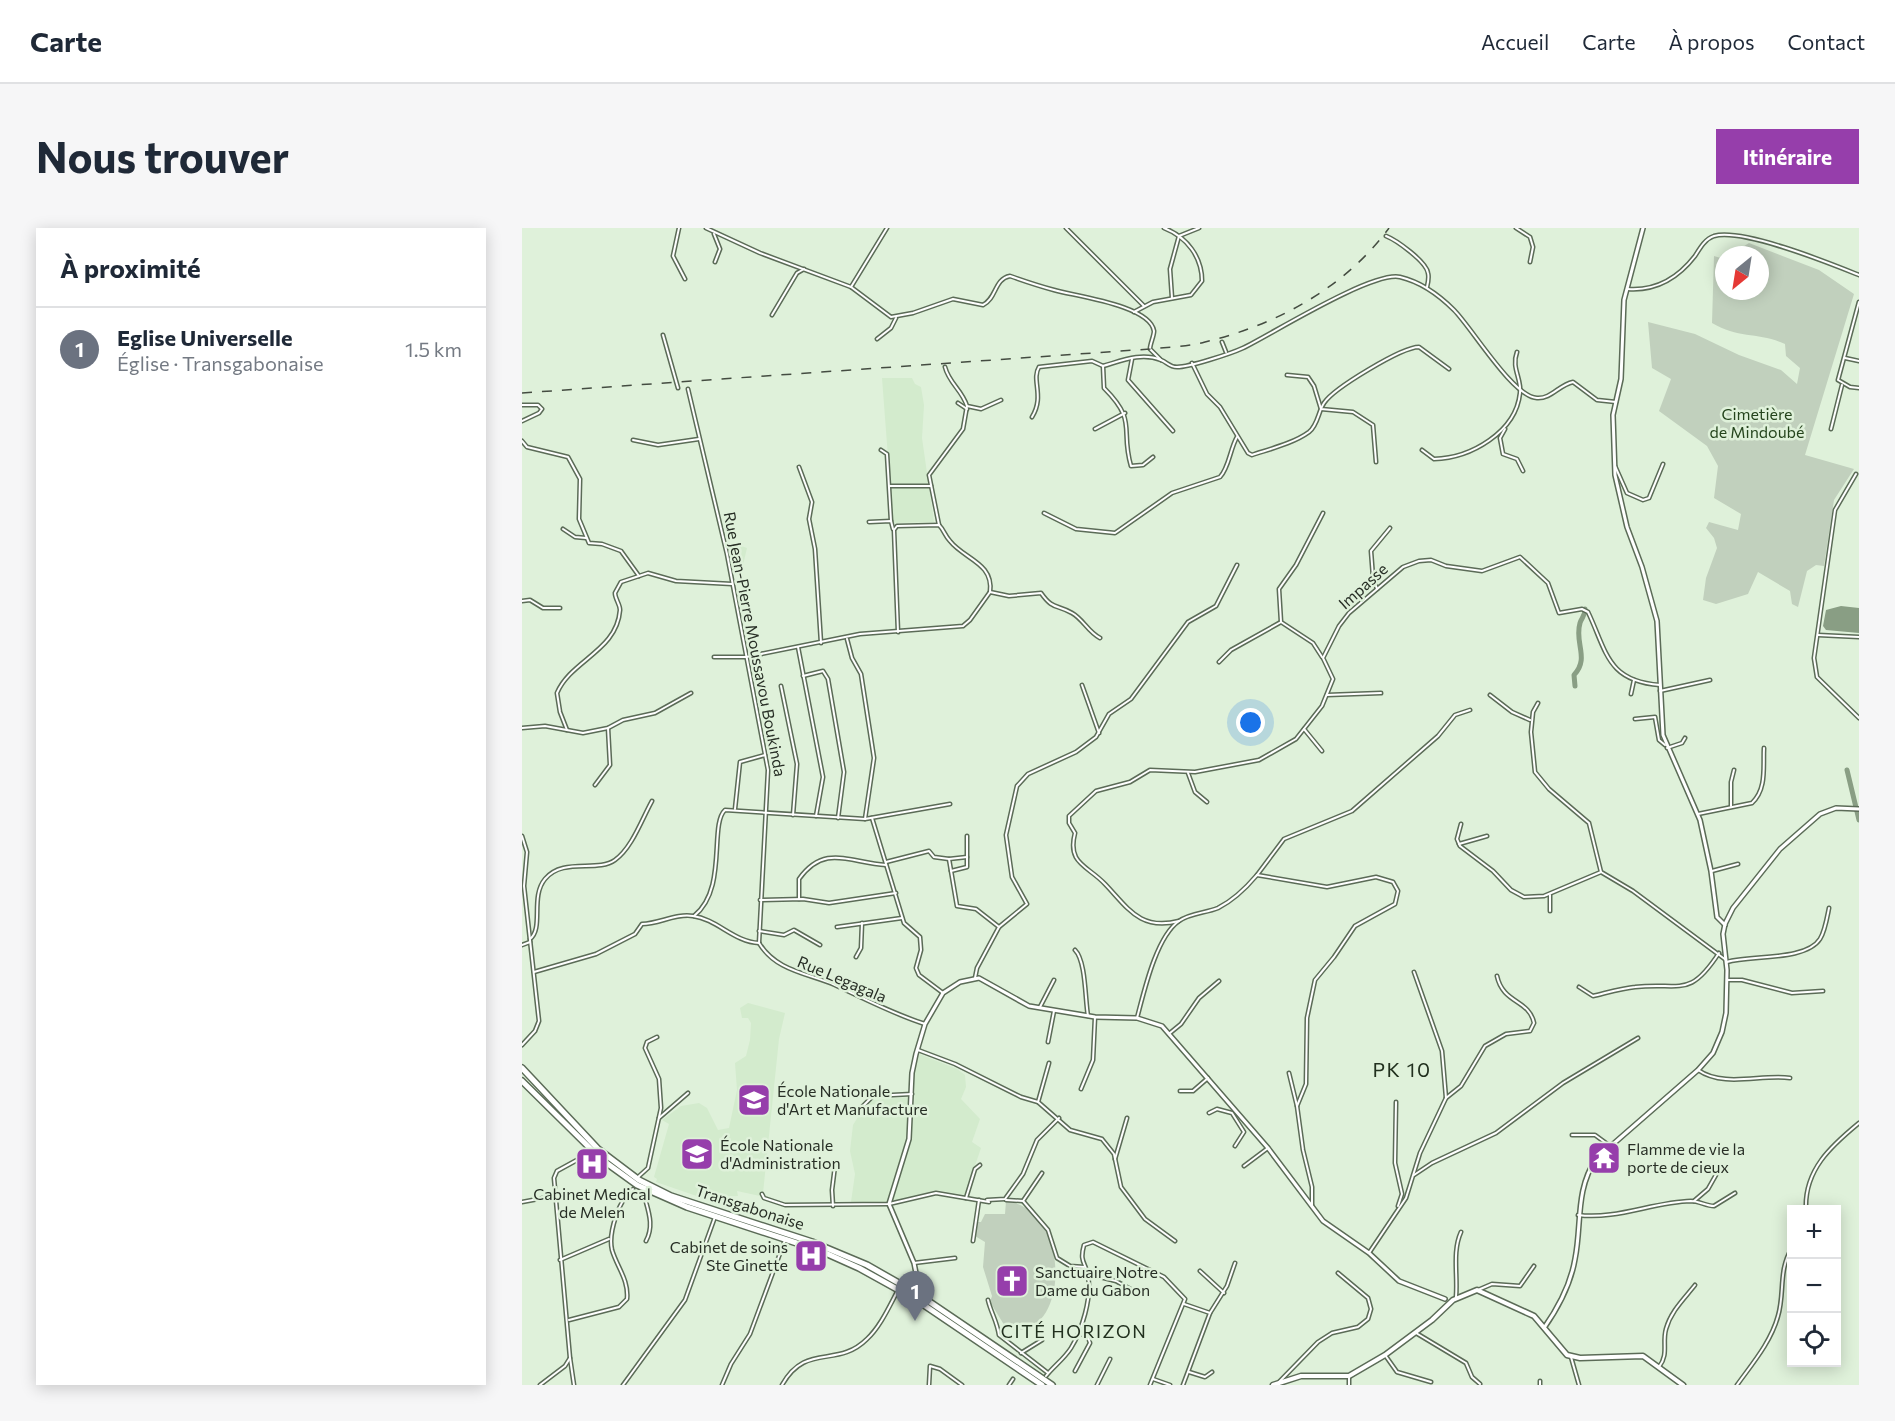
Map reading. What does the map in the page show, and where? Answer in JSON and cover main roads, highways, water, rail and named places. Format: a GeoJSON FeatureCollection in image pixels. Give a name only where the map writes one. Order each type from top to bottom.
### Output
{"type":"FeatureCollection","features":[{"type":"Feature","properties":{"kind":"highway","name":"Transgabonaise"},"geometry":{"type":"LineString","coordinates":[[522,1068],[592,1143],[637,1178],[676,1197],[832,1249],[901,1287],[1042,1385]]}},
{"type":"Feature","properties":{"kind":"highway","name":"Transgabonaise"},"geometry":{"type":"LineString","coordinates":[[522,1081],[588,1147],[621,1175],[663,1198],[785,1239],[849,1263],[901,1287],[925,1299],[1052,1385]]}},
{"type":"Feature","properties":{"kind":"main road"},"geometry":{"type":"LineString","coordinates":[[1448,1304],[1445,1299],[1477,1290],[1515,1310],[1534,1316],[1561,1349],[1572,1357],[1640,1356],[1659,1366],[1683,1385]]}},
{"type":"Feature","properties":{"kind":"main road"},"geometry":{"type":"LineString","coordinates":[[1273,1385],[1301,1376],[1349,1376],[1385,1355],[1415,1333],[1455,1298]]}},
{"type":"Feature","properties":{"kind":"waterway"},"geometry":{"type":"LineString","coordinates":[[1575,686],[1574,675],[1581,663],[1579,630],[1585,609]]}},
{"type":"Feature","properties":{"kind":"waterway"},"geometry":{"type":"LineString","coordinates":[[1847,770],[1859,820]]}},
{"type":"Feature","properties":{"kind":"railway"},"geometry":{"type":"LineString","coordinates":[[522,393],[1198,344],[1258,325],[1307,301],[1352,269],[1389,228]]}},
{"type":"Feature","properties":{"kind":"place","name":"École Nationale d'Art et Manufacture"},"geometry":{"type":"Point","coordinates":[754,1100]}},
{"type":"Feature","properties":{"kind":"place","name":"École Nationale d'Administration"},"geometry":{"type":"Point","coordinates":[697,1154]}},
{"type":"Feature","properties":{"kind":"place","name":"Flamme de vie la porte de cieux"},"geometry":{"type":"Point","coordinates":[1604,1158]}},
{"type":"Feature","properties":{"kind":"place","name":"Cabinet Medical de Melen"},"geometry":{"type":"Point","coordinates":[592,1164]}},
{"type":"Feature","properties":{"kind":"place","name":"Cabinet de soins Ste Ginette"},"geometry":{"type":"Point","coordinates":[811,1256]}},
{"type":"Feature","properties":{"kind":"place","name":"Sanctuaire Notre Dame du Gabon"},"geometry":{"type":"Point","coordinates":[1012,1281]}},
{"type":"Feature","properties":{"kind":"place","name":"Eglise Universelle"},"geometry":{"type":"Point","coordinates":[915,1321]}},
{"type":"Feature","properties":{"kind":"district","name":"PK 10"},"geometry":{"type":"Point","coordinates":[1402,1070]}},
{"type":"Feature","properties":{"kind":"district","name":"CITÉ HORIZON"},"geometry":{"type":"Point","coordinates":[1074,1332]}},
{"type":"Feature","properties":{"kind":"park label","name":"Cimetière de Mindoubé"},"geometry":{"type":"Point","coordinates":[1757,423]}}]}
